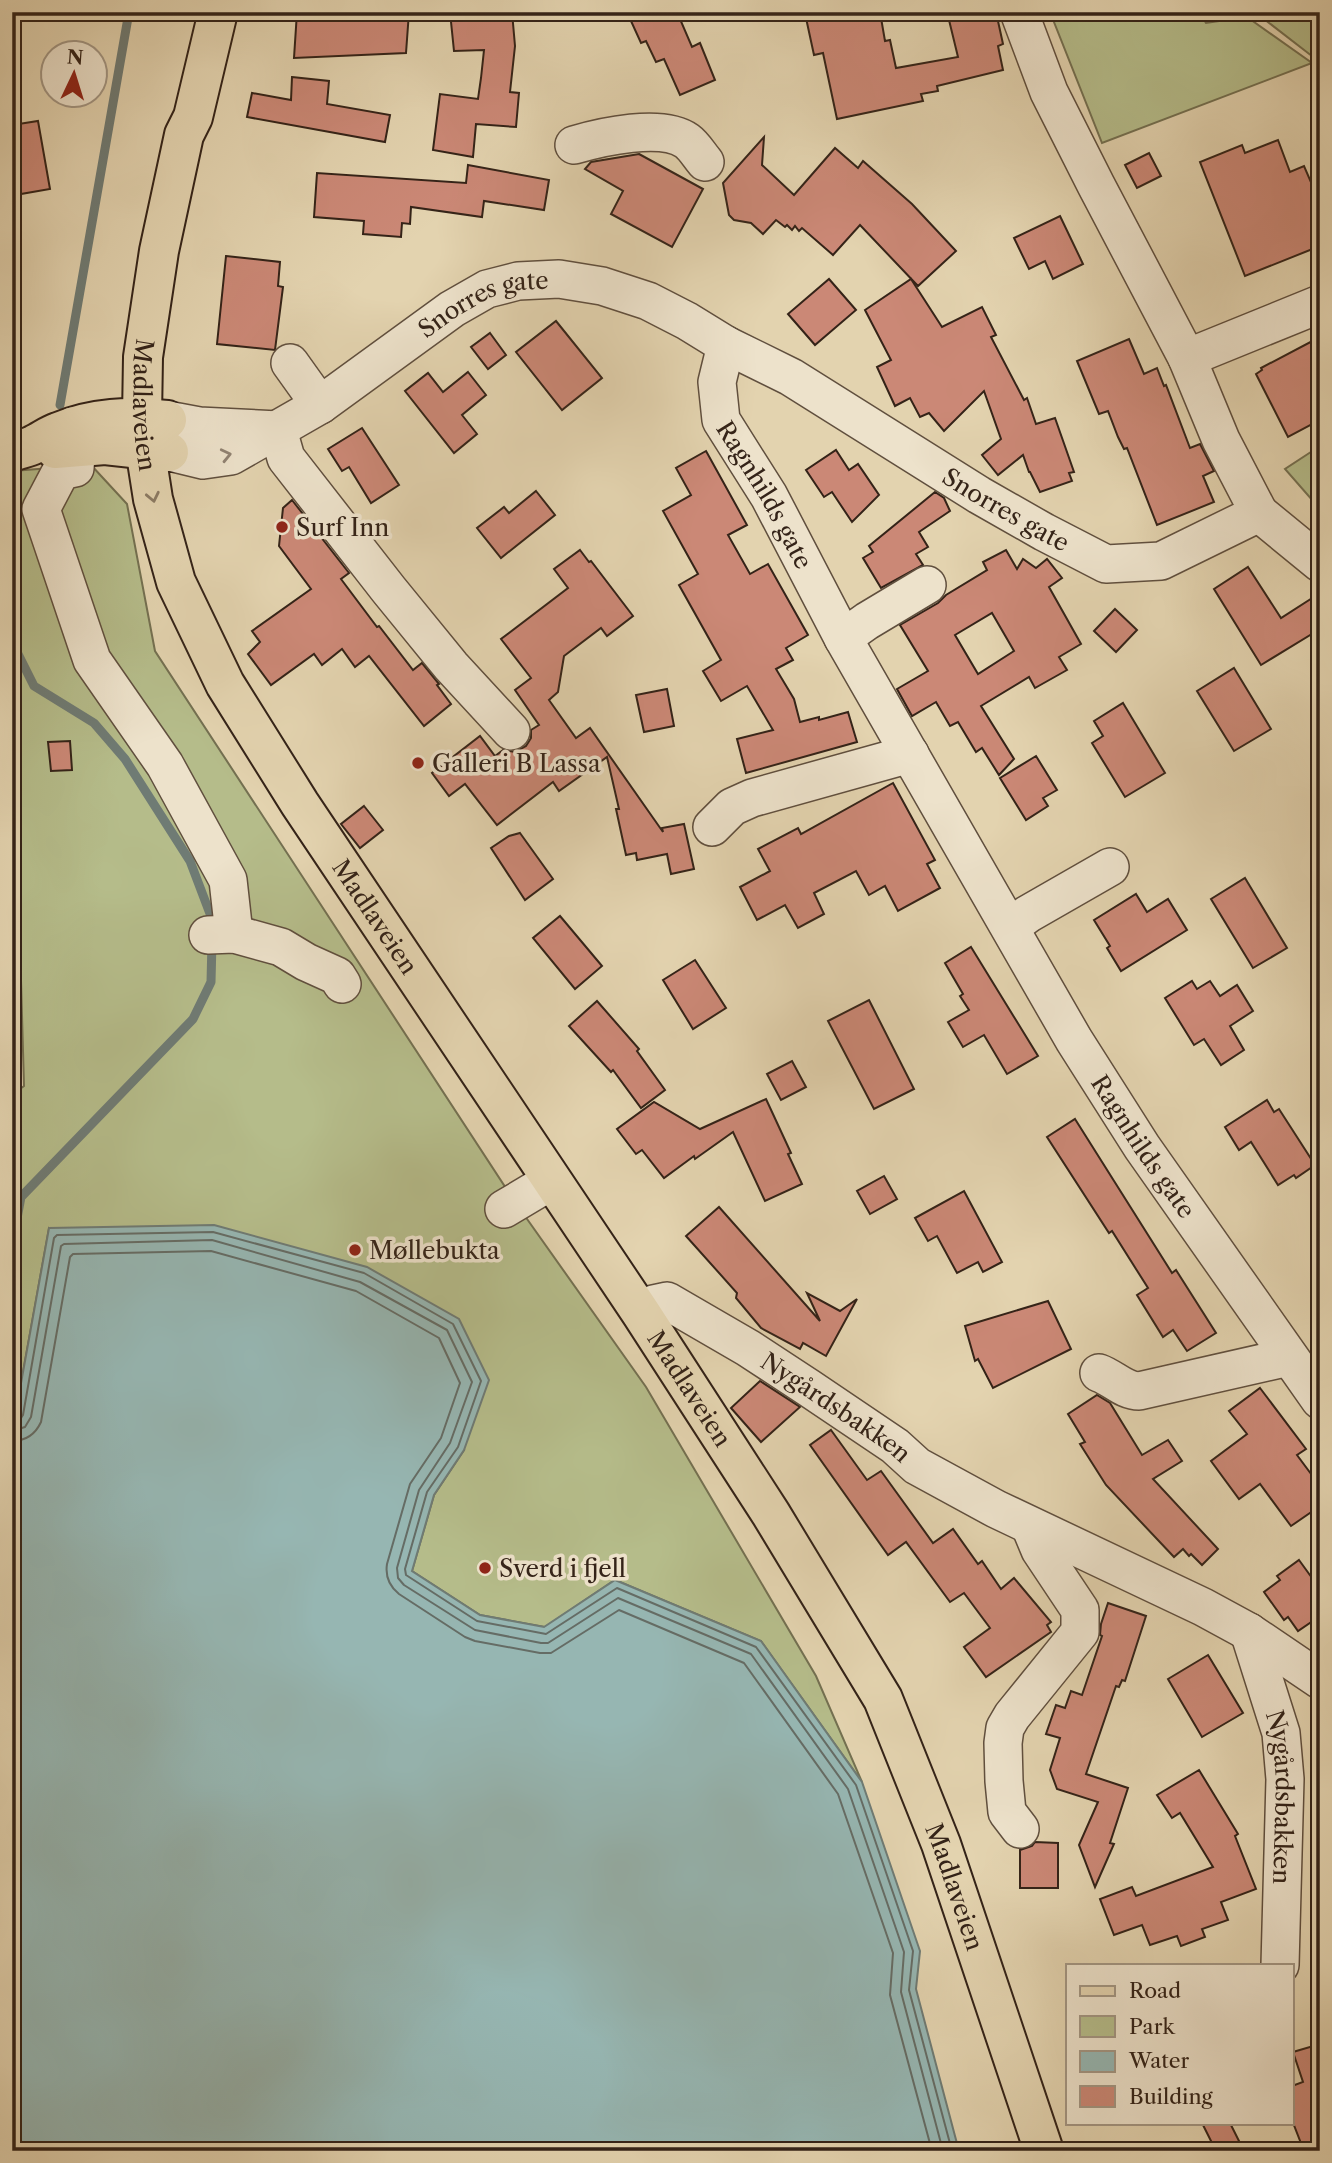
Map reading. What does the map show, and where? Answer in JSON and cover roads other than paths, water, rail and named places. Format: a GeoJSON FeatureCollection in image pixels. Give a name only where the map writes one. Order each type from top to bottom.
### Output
{"type":"FeatureCollection","features":[{"type":"Feature","properties":{"kind":"main road","name":"Madlaveien"},"geometry":{"type":"LineString","coordinates":[[218,12],[193,117],[184,135],[159,251],[143,357],[156,435],[153,499],[176,582],[225,684],[328,848],[641,1313],[771,1514],[883,1699],[941,1844],[1044,2151]]}},
{"type":"Feature","properties":{"kind":"main road"},"geometry":{"type":"LineString","coordinates":[[22,449],[58,449],[104,418],[156,435]]}},
{"type":"Feature","properties":{"kind":"street"},"geometry":{"type":"LineString","coordinates":[[1019,12],[1049,92],[1187,358],[1221,440],[1259,513],[1320,563]]}},
{"type":"Feature","properties":{"kind":"street"},"geometry":{"type":"LineString","coordinates":[[574,145],[610,135],[662,133],[685,139],[705,162]]}},
{"type":"Feature","properties":{"kind":"street","name":"Snorres gate"},"geometry":{"type":"LineString","coordinates":[[156,435],[203,460],[232,456],[320,405],[452,309],[487,289],[519,281],[559,279],[602,286],[648,302],[687,321],[726,345],[791,377],[979,495],[1106,564],[1160,561],[1259,513]]}},
{"type":"Feature","properties":{"kind":"street"},"geometry":{"type":"LineString","coordinates":[[1187,358],[1320,304]]}},
{"type":"Feature","properties":{"kind":"street","name":"Ragnhilds gate"},"geometry":{"type":"LineString","coordinates":[[726,345],[717,382],[721,420],[769,496],[843,638],[1074,1040],[1143,1147],[1320,1400]]}},
{"type":"Feature","properties":{"kind":"street"},"geometry":{"type":"LineString","coordinates":[[290,363],[320,405]]}},
{"type":"Feature","properties":{"kind":"street"},"geometry":{"type":"LineString","coordinates":[[278,430],[286,458],[388,590],[451,666],[511,731]]}},
{"type":"Feature","properties":{"kind":"street"},"geometry":{"type":"LineString","coordinates":[[75,436],[75,468],[61,471],[41,509],[92,660],[165,765],[228,880],[221,934],[281,947],[337,976],[342,984]]}},
{"type":"Feature","properties":{"kind":"street"},"geometry":{"type":"LineString","coordinates":[[843,638],[927,585]]}},
{"type":"Feature","properties":{"kind":"street"},"geometry":{"type":"LineString","coordinates":[[712,827],[732,807],[752,798],[910,754]]}},
{"type":"Feature","properties":{"kind":"street"},"geometry":{"type":"LineString","coordinates":[[1010,927],[1110,867]]}},
{"type":"Feature","properties":{"kind":"street"},"geometry":{"type":"LineString","coordinates":[[504,1209],[551,1181]]}},
{"type":"Feature","properties":{"kind":"street","name":"Nygårdsbakken"},"geometry":{"type":"LineString","coordinates":[[641,1313],[653,1304],[667,1301],[748,1348],[809,1388],[895,1446],[917,1466],[1030,1526],[1203,1607],[1249,1632],[1320,1680]]}},
{"type":"Feature","properties":{"kind":"street"},"geometry":{"type":"LineString","coordinates":[[1099,1373],[1128,1390],[1139,1391],[1289,1357]]}},
{"type":"Feature","properties":{"kind":"street"},"geometry":{"type":"LineString","coordinates":[[1020,1829],[1006,1812],[1003,1743],[1005,1728],[1080,1632],[1080,1609],[1041,1550],[1030,1526]]}},
{"type":"Feature","properties":{"kind":"street","name":"Nygårdsbakken"},"geometry":{"type":"LineString","coordinates":[[1249,1632],[1281,1733],[1285,1779],[1280,1964]]}},
{"type":"Feature","properties":{"kind":"water"},"geometry":{"type":"Polygon","coordinates":[[[214,1225],[367,1267],[459,1319],[489,1380],[464,1450],[434,1495],[412,1571],[480,1615],[544,1627],[615,1580],[761,1641],[862,1782],[920,1951],[916,1989],[959,2151],[12,2151],[12,1433],[49,1228],[214,1225]]]}},
{"type":"Feature","properties":{"kind":"waterway"},"geometry":{"type":"LineString","coordinates":[[60,405],[129,12]]}},
{"type":"Feature","properties":{"kind":"waterway"},"geometry":{"type":"LineString","coordinates":[[12,642],[34,686],[94,723],[125,759],[190,861],[212,919],[212,928]]}},
{"type":"Feature","properties":{"kind":"waterway"},"geometry":{"type":"LineString","coordinates":[[12,1245],[21,1197],[193,1019],[211,982],[212,942]]}},
{"type":"Feature","properties":{"kind":"place","name":"Surf Inn"},"geometry":{"type":"Point","coordinates":[282,527]}},
{"type":"Feature","properties":{"kind":"place","name":"Galleri B Lassa"},"geometry":{"type":"Point","coordinates":[418,763]}},
{"type":"Feature","properties":{"kind":"place","name":"Møllebukta"},"geometry":{"type":"Point","coordinates":[355,1250]}},
{"type":"Feature","properties":{"kind":"place","name":"Sverd i fjell"},"geometry":{"type":"Point","coordinates":[485,1568]}}]}
